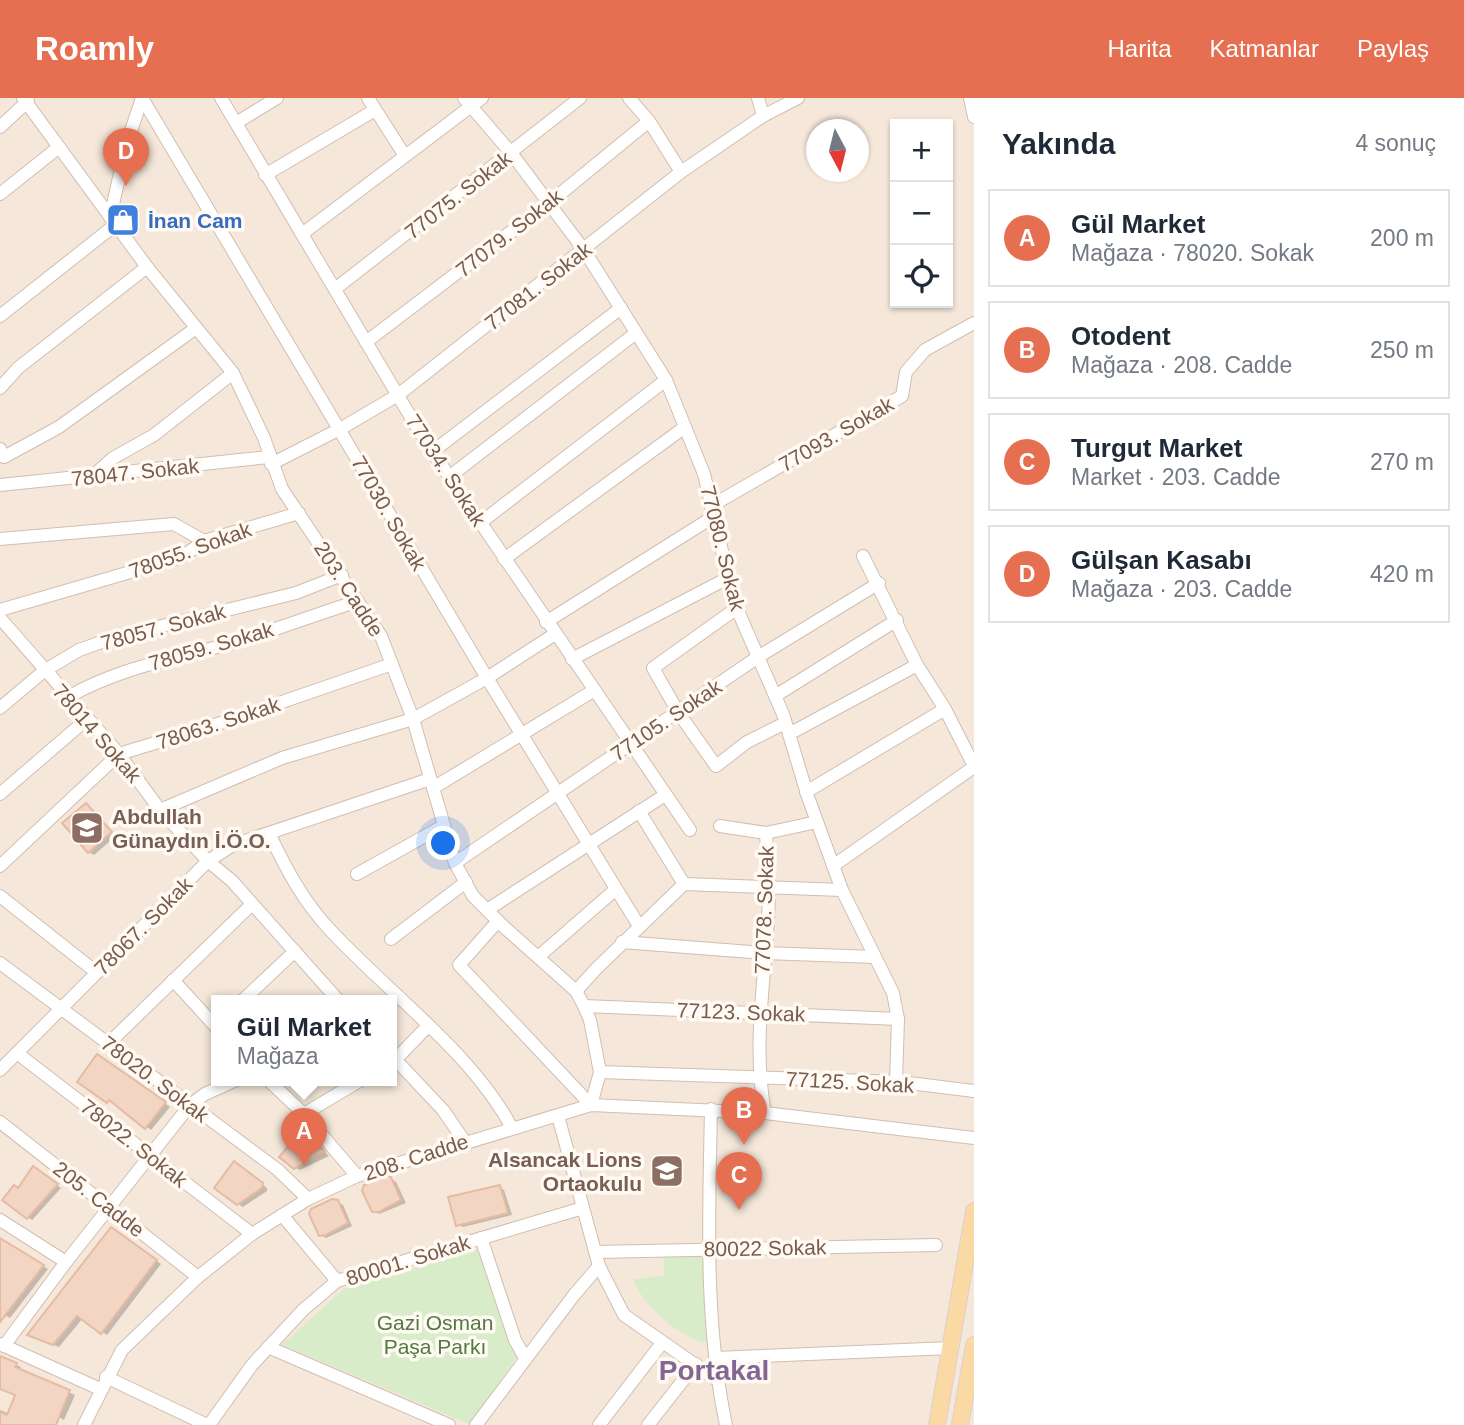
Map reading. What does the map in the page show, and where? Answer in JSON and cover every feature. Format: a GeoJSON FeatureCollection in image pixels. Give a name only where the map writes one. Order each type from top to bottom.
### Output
{"type":"FeatureCollection","features":[{"type":"Feature","properties":{"kind":"main road"},"geometry":{"type":"LineString","coordinates":[[937,1425],[974,1211]]}},
{"type":"Feature","properties":{"kind":"main road"},"geometry":{"type":"LineString","coordinates":[[965,1418],[974,1345]]}},
{"type":"Feature","properties":{"kind":"street"},"geometry":{"type":"LineString","coordinates":[[0,316],[113,221],[127,143],[142,98]]}},
{"type":"Feature","properties":{"kind":"street","name":"77030. Sokak"},"geometry":{"type":"LineString","coordinates":[[142,98],[520,733],[639,926]]}},
{"type":"Feature","properties":{"kind":"street","name":"77034. Sokak"},"geometry":{"type":"LineString","coordinates":[[221,98],[432,452],[690,831]]}},
{"type":"Feature","properties":{"kind":"street"},"geometry":{"type":"LineString","coordinates":[[236,123],[277,98]]}},
{"type":"Feature","properties":{"kind":"street"},"geometry":{"type":"LineString","coordinates":[[302,234],[405,156],[467,103],[482,98]]}},
{"type":"Feature","properties":{"kind":"street","name":"77075. Sokak"},"geometry":{"type":"LineString","coordinates":[[335,289],[512,154],[580,98]]}},
{"type":"Feature","properties":{"kind":"street"},"geometry":{"type":"LineString","coordinates":[[629,98],[649,121],[681,172]]}},
{"type":"Feature","properties":{"kind":"street"},"geometry":{"type":"LineString","coordinates":[[758,98],[763,116]]}},
{"type":"Feature","properties":{"kind":"street","name":"77081. Sokak"},"geometry":{"type":"LineString","coordinates":[[270,460],[340,429],[398,395],[681,172],[763,116],[798,98]]}},
{"type":"Feature","properties":{"kind":"street"},"geometry":{"type":"LineString","coordinates":[[970,98],[974,117]]}},
{"type":"Feature","properties":{"kind":"street"},"geometry":{"type":"LineString","coordinates":[[0,127],[26,100]]}},
{"type":"Feature","properties":{"kind":"street","name":"203. Cadde"},"geometry":{"type":"LineString","coordinates":[[26,100],[113,221],[233,373],[264,438],[282,489],[381,636],[413,719],[443,826],[466,882],[498,921],[576,991],[584,1006],[590,1020],[600,1072],[592,1105]]}},
{"type":"Feature","properties":{"kind":"street","name":"77080. Sokak"},"geometry":{"type":"LineString","coordinates":[[467,103],[512,154],[584,250],[666,380],[705,474],[737,608],[787,728],[806,792],[842,890],[893,993],[898,1019],[896,1082]]}},
{"type":"Feature","properties":{"kind":"street"},"geometry":{"type":"LineString","coordinates":[[265,175],[372,104],[405,156]]}},
{"type":"Feature","properties":{"kind":"street","name":"77079. Sokak"},"geometry":{"type":"LineString","coordinates":[[366,342],[549,203],[649,121]]}},
{"type":"Feature","properties":{"kind":"street"},"geometry":{"type":"LineString","coordinates":[[0,194],[59,147]]}},
{"type":"Feature","properties":{"kind":"street"},"geometry":{"type":"LineString","coordinates":[[0,388],[18,368],[148,267]]}},
{"type":"Feature","properties":{"kind":"street"},"geometry":{"type":"LineString","coordinates":[[432,452],[621,308]]}},
{"type":"Feature","properties":{"kind":"street","name":"77093. Sokak"},"geometry":{"type":"LineString","coordinates":[[712,511],[902,396],[906,372],[925,350],[974,323]]}},
{"type":"Feature","properties":{"kind":"street"},"geometry":{"type":"LineString","coordinates":[[0,449],[4,457],[60,427],[196,328]]}},
{"type":"Feature","properties":{"kind":"street"},"geometry":{"type":"LineString","coordinates":[[449,477],[636,333]]}},
{"type":"Feature","properties":{"kind":"street"},"geometry":{"type":"LineString","coordinates":[[93,476],[113,458],[154,435],[233,373]]}},
{"type":"Feature","properties":{"kind":"street"},"geometry":{"type":"LineString","coordinates":[[480,523],[666,380]]}},
{"type":"Feature","properties":{"kind":"street"},"geometry":{"type":"LineString","coordinates":[[504,559],[685,426]]}},
{"type":"Feature","properties":{"kind":"street","name":"78047. Sokak"},"geometry":{"type":"LineString","coordinates":[[0,485],[270,460]]}},
{"type":"Feature","properties":{"kind":"street"},"geometry":{"type":"LineString","coordinates":[[547,622],[712,511]]}},
{"type":"Feature","properties":{"kind":"street","name":"78055. Sokak"},"geometry":{"type":"LineString","coordinates":[[0,610],[182,557],[204,541],[299,513]]}},
{"type":"Feature","properties":{"kind":"street"},"geometry":{"type":"LineString","coordinates":[[0,539],[174,524],[204,541]]}},
{"type":"Feature","properties":{"kind":"street"},"geometry":{"type":"LineString","coordinates":[[833,866],[974,767],[945,709],[917,664],[879,583],[863,556]]}},
{"type":"Feature","properties":{"kind":"street","name":"78057. Sokak"},"geometry":{"type":"LineString","coordinates":[[0,708],[44,671],[79,650],[113,638],[296,593],[342,575]]}},
{"type":"Feature","properties":{"kind":"street"},"geometry":{"type":"LineString","coordinates":[[572,659],[728,578]]}},
{"type":"Feature","properties":{"kind":"street","name":"77105. Sokak"},"geometry":{"type":"LineString","coordinates":[[456,863],[758,657],[879,583]]}},
{"type":"Feature","properties":{"kind":"street","name":"78059. Sokak"},"geometry":{"type":"LineString","coordinates":[[68,697],[100,679],[136,666],[226,645],[359,601]]}},
{"type":"Feature","properties":{"kind":"street"},"geometry":{"type":"LineString","coordinates":[[737,608],[653,668],[678,712],[716,766],[747,742],[787,728],[917,664]]}},
{"type":"Feature","properties":{"kind":"street","name":"78014 Sokak"},"geometry":{"type":"LineString","coordinates":[[0,618],[118,754],[160,810],[252,904],[334,995]]}},
{"type":"Feature","properties":{"kind":"street"},"geometry":{"type":"LineString","coordinates":[[775,696],[897,620]]}},
{"type":"Feature","properties":{"kind":"street"},"geometry":{"type":"LineString","coordinates":[[160,810],[282,758],[413,719],[487,678],[555,634]]}},
{"type":"Feature","properties":{"kind":"street","name":"78063. Sokak"},"geometry":{"type":"LineString","coordinates":[[0,866],[118,754],[224,722],[392,664]]}},
{"type":"Feature","properties":{"kind":"street","name":"78067. Sokak"},"geometry":{"type":"LineString","coordinates":[[0,1070],[208,861],[233,845],[431,784],[593,691]]}},
{"type":"Feature","properties":{"kind":"street"},"geometry":{"type":"LineString","coordinates":[[806,792],[945,709]]}},
{"type":"Feature","properties":{"kind":"street"},"geometry":{"type":"LineString","coordinates":[[0,794],[87,719]]}},
{"type":"Feature","properties":{"kind":"street"},"geometry":{"type":"LineString","coordinates":[[487,910],[587,842],[665,795]]}},
{"type":"Feature","properties":{"kind":"street"},"geometry":{"type":"LineString","coordinates":[[639,811],[684,884]]}},
{"type":"Feature","properties":{"kind":"street"},"geometry":{"type":"LineString","coordinates":[[720,826],[766,833],[817,822]]}},
{"type":"Feature","properties":{"kind":"street"},"geometry":{"type":"LineString","coordinates":[[357,874],[443,826]]}},
{"type":"Feature","properties":{"kind":"street"},"geometry":{"type":"LineString","coordinates":[[269,833],[290,877],[330,931],[395,995]]}},
{"type":"Feature","properties":{"kind":"street","name":"77078. Sokak"},"geometry":{"type":"LineString","coordinates":[[765,1113],[758,1078],[759,1013],[768,885],[766,833]]}},
{"type":"Feature","properties":{"kind":"street"},"geometry":{"type":"LineString","coordinates":[[391,939],[466,882]]}},
{"type":"Feature","properties":{"kind":"street"},"geometry":{"type":"LineString","coordinates":[[576,991],[622,942],[684,884],[768,885],[842,890]]}},
{"type":"Feature","properties":{"kind":"street"},"geometry":{"type":"LineString","coordinates":[[538,957],[616,889]]}},
{"type":"Feature","properties":{"kind":"street"},"geometry":{"type":"LineString","coordinates":[[0,896],[96,972]]}},
{"type":"Feature","properties":{"kind":"street"},"geometry":{"type":"LineString","coordinates":[[108,1044],[252,904]]}},
{"type":"Feature","properties":{"kind":"street"},"geometry":{"type":"LineString","coordinates":[[498,921],[459,965],[592,1105]]}},
{"type":"Feature","properties":{"kind":"street"},"geometry":{"type":"LineString","coordinates":[[622,942],[764,953],[875,957]]}},
{"type":"Feature","properties":{"kind":"street"},"geometry":{"type":"LineString","coordinates":[[248,995],[295,951]]}},
{"type":"Feature","properties":{"kind":"street","name":"78020. Sokak"},"geometry":{"type":"LineString","coordinates":[[0,963],[278,1170],[307,1199]]}},
{"type":"Feature","properties":{"kind":"street"},"geometry":{"type":"LineString","coordinates":[[173,981],[211,1020]]}},
{"type":"Feature","properties":{"kind":"street"},"geometry":{"type":"LineString","coordinates":[[397,997],[501,1108],[512,1128]]}},
{"type":"Feature","properties":{"kind":"street","name":"77123. Sokak"},"geometry":{"type":"LineString","coordinates":[[584,1006],[898,1019]]}},
{"type":"Feature","properties":{"kind":"street"},"geometry":{"type":"LineString","coordinates":[[397,1056],[427,1027]]}},
{"type":"Feature","properties":{"kind":"street","name":"78022. Sokak"},"geometry":{"type":"LineString","coordinates":[[17,1053],[251,1234]]}},
{"type":"Feature","properties":{"kind":"street"},"geometry":{"type":"LineString","coordinates":[[397,1064],[443,1110],[465,1142]]}},
{"type":"Feature","properties":{"kind":"street","name":"77125. Sokak"},"geometry":{"type":"LineString","coordinates":[[600,1072],[896,1082],[974,1091]]}},
{"type":"Feature","properties":{"kind":"street"},"geometry":{"type":"LineString","coordinates":[[208,1425],[2,1345],[190,1105],[223,1086]]}},
{"type":"Feature","properties":{"kind":"street"},"geometry":{"type":"LineString","coordinates":[[274,1086],[304,1114],[357,1176]]}},
{"type":"Feature","properties":{"kind":"street"},"geometry":{"type":"LineString","coordinates":[[304,1114],[351,1086]]}},
{"type":"Feature","properties":{"kind":"street","name":"208. Cadde"},"geometry":{"type":"LineString","coordinates":[[84,1425],[122,1350],[198,1277],[251,1234],[307,1199],[357,1176],[592,1105],[765,1113],[974,1138]]}},
{"type":"Feature","properties":{"kind":"street"},"geometry":{"type":"LineString","coordinates":[[711,1109],[709,1250],[717,1380],[726,1425]]}},
{"type":"Feature","properties":{"kind":"street"},"geometry":{"type":"LineString","coordinates":[[558,1116],[599,1266],[624,1315],[717,1380]]}},
{"type":"Feature","properties":{"kind":"street","name":"205. Cadde"},"geometry":{"type":"LineString","coordinates":[[0,1122],[198,1277]]}},
{"type":"Feature","properties":{"kind":"street","name":"80001. Sokak"},"geometry":{"type":"LineString","coordinates":[[208,1425],[268,1347],[303,1310],[337,1281],[583,1208]]}},
{"type":"Feature","properties":{"kind":"street"},"geometry":{"type":"LineString","coordinates":[[282,1215],[337,1281]]}},
{"type":"Feature","properties":{"kind":"street"},"geometry":{"type":"LineString","coordinates":[[0,1220],[65,1262]]}},
{"type":"Feature","properties":{"kind":"street"},"geometry":{"type":"LineString","coordinates":[[481,1238],[515,1340],[526,1358]]}},
{"type":"Feature","properties":{"kind":"street","name":"80022 Sokak"},"geometry":{"type":"LineString","coordinates":[[595,1252],[936,1245]]}},
{"type":"Feature","properties":{"kind":"street"},"geometry":{"type":"LineString","coordinates":[[475,1425],[599,1266]]}},
{"type":"Feature","properties":{"kind":"street"},"geometry":{"type":"LineString","coordinates":[[599,1425],[662,1343]]}},
{"type":"Feature","properties":{"kind":"street"},"geometry":{"type":"LineString","coordinates":[[268,1347],[449,1425]]}},
{"type":"Feature","properties":{"kind":"street"},"geometry":{"type":"LineString","coordinates":[[715,1358],[950,1348]]}},
{"type":"Feature","properties":{"kind":"street"},"geometry":{"type":"LineString","coordinates":[[648,1425],[696,1364]]}},
{"type":"Feature","properties":{"kind":"shaded area"},"geometry":{"type":"Polygon","coordinates":[[[0,98],[974,98],[974,1425],[0,1425],[0,98]]]}},
{"type":"Feature","properties":{"kind":"green space","name":"Gazi Osman Paşa Parkı"},"geometry":{"type":"Polygon","coordinates":[[[478,1248],[517,1357],[469,1424],[282,1345],[344,1289],[478,1248]]]}},
{"type":"Feature","properties":{"kind":"green space"},"geometry":{"type":"Polygon","coordinates":[[[706,1253],[708,1340],[702,1343],[682,1333],[652,1308],[633,1279],[664,1276],[664,1255],[706,1253]]]}},
{"type":"Feature","properties":{"kind":"building","name":"Abdullah Günaydın İ.Ö.O."},"geometry":{"type":"Polygon","coordinates":[[[86,803],[112,832],[88,853],[62,823],[86,803]]]}},
{"type":"Feature","properties":{"kind":"building"},"geometry":{"type":"Polygon","coordinates":[[[97,1054],[166,1102],[145,1129],[109,1100],[107,1103],[77,1082],[97,1054]]]}},
{"type":"Feature","properties":{"kind":"building"},"geometry":{"type":"Polygon","coordinates":[[[303,1129],[325,1152],[294,1169],[279,1157],[303,1129]]]}},
{"type":"Feature","properties":{"kind":"building"},"geometry":{"type":"Polygon","coordinates":[[[234,1161],[263,1183],[262,1188],[237,1205],[214,1188],[234,1161]]]}},
{"type":"Feature","properties":{"kind":"building"},"geometry":{"type":"Polygon","coordinates":[[[33,1166],[58,1184],[27,1219],[2,1200],[14,1185],[18,1188],[33,1166]]]}},
{"type":"Feature","properties":{"kind":"building"},"geometry":{"type":"Polygon","coordinates":[[[391,1177],[401,1200],[379,1212],[372,1212],[362,1191],[364,1185],[391,1177]]]}},
{"type":"Feature","properties":{"kind":"building"},"geometry":{"type":"Polygon","coordinates":[[[500,1185],[508,1213],[456,1226],[448,1197],[500,1185]]]}},
{"type":"Feature","properties":{"kind":"building"},"geometry":{"type":"Polygon","coordinates":[[[332,1199],[338,1200],[348,1223],[319,1236],[309,1214],[311,1209],[332,1199]]]}},
{"type":"Feature","properties":{"kind":"building"},"geometry":{"type":"Polygon","coordinates":[[[111,1227],[157,1260],[101,1334],[77,1316],[53,1345],[27,1335],[111,1227]]]}},
{"type":"Feature","properties":{"kind":"building"},"geometry":{"type":"Polygon","coordinates":[[[0,1238],[44,1265],[0,1322],[0,1238]]]}},
{"type":"Feature","properties":{"kind":"building"},"geometry":{"type":"Polygon","coordinates":[[[0,1356],[17,1363],[15,1367],[70,1390],[56,1425],[0,1425],[0,1412],[7,1415],[15,1395],[0,1389],[0,1356]]]}},
{"type":"Feature","properties":{"kind":"place","name":"Gülşan Kasabı"},"geometry":{"type":"Point","coordinates":[126,186]}},
{"type":"Feature","properties":{"kind":"place","name":"İnan Cam"},"geometry":{"type":"Point","coordinates":[123,220]}},
{"type":"Feature","properties":{"kind":"place","name":"Abdullah Günaydın İ.Ö.O."},"geometry":{"type":"Point","coordinates":[87,828]}},
{"type":"Feature","properties":{"kind":"place","name":"Otodent"},"geometry":{"type":"Point","coordinates":[744,1145]}},
{"type":"Feature","properties":{"kind":"place","name":"Gül Market"},"geometry":{"type":"Point","coordinates":[304,1166]}},
{"type":"Feature","properties":{"kind":"place","name":"Alsancak Lions Ortaokulu"},"geometry":{"type":"Point","coordinates":[667,1171]}},
{"type":"Feature","properties":{"kind":"place","name":"Turgut Market"},"geometry":{"type":"Point","coordinates":[739,1210]}},
{"type":"Feature","properties":{"kind":"district","name":"Portakal"},"geometry":{"type":"Point","coordinates":[714,1370]}}]}
